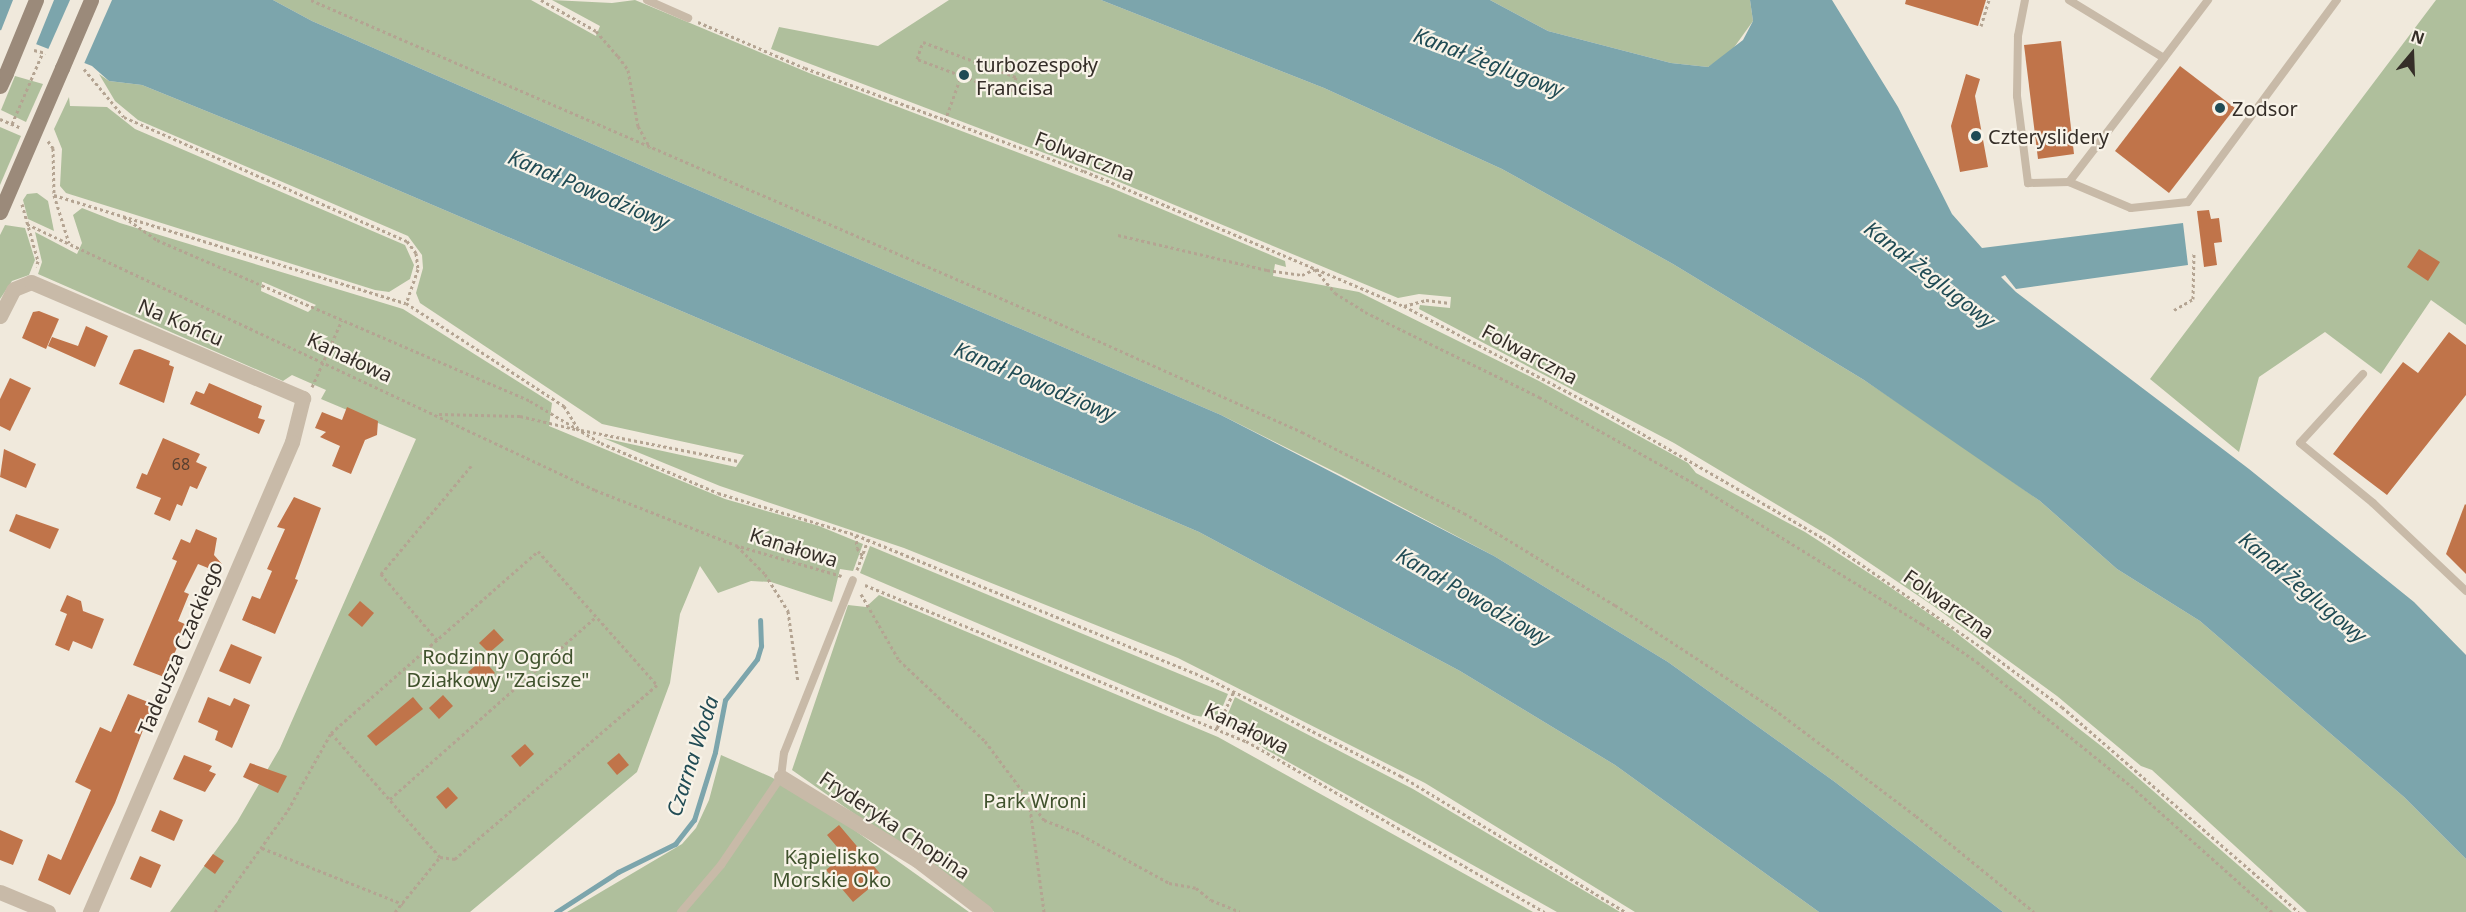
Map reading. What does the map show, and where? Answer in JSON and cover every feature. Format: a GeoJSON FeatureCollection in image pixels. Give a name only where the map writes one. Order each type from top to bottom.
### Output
{"type":"FeatureCollection","features":[{"type":"Feature","properties":{"kind":"main road"},"geometry":{"type":"LineString","coordinates":[[3,79],[36,0]]}},
{"type":"Feature","properties":{"kind":"main road"},"geometry":{"type":"LineString","coordinates":[[0,212],[91,0]]}},
{"type":"Feature","properties":{"kind":"street","name":"Na Końcu"},"geometry":{"type":"LineString","coordinates":[[0,316],[14,289],[22,283],[42,285],[303,398]]}},
{"type":"Feature","properties":{"kind":"street","name":"Tadeusza Czackiego"},"geometry":{"type":"LineString","coordinates":[[90,912],[292,442],[303,398]]}},
{"type":"Feature","properties":{"kind":"street","name":"Fryderyka Chopina"},"geometry":{"type":"LineString","coordinates":[[781,777],[916,860],[985,912]]}},
{"type":"Feature","properties":{"kind":"street"},"geometry":{"type":"LineString","coordinates":[[0,892],[48,912]]}},
{"type":"Feature","properties":{"kind":"lane"},"geometry":{"type":"LineString","coordinates":[[647,0],[688,18]]}},
{"type":"Feature","properties":{"kind":"lane"},"geometry":{"type":"LineString","coordinates":[[2025,0],[2018,36],[2017,96],[2028,183],[2069,182],[2131,208],[2188,202],[2337,0]]}},
{"type":"Feature","properties":{"kind":"lane"},"geometry":{"type":"LineString","coordinates":[[2069,0],[2164,58]]}},
{"type":"Feature","properties":{"kind":"lane"},"geometry":{"type":"LineString","coordinates":[[2069,182],[2208,0]]}},
{"type":"Feature","properties":{"kind":"lane"},"geometry":{"type":"LineString","coordinates":[[2363,374],[2300,443],[2373,502],[2466,591]]}},
{"type":"Feature","properties":{"kind":"lane"},"geometry":{"type":"LineString","coordinates":[[681,912],[735,846],[781,777],[784,753],[853,580]]}},
{"type":"Feature","properties":{"kind":"path"},"geometry":{"type":"LineString","coordinates":[[311,0],[1302,432],[1464,513],[1615,605],[1774,709],[1916,816],[2034,912]]}},
{"type":"Feature","properties":{"kind":"path"},"geometry":{"type":"LineString","coordinates":[[541,0],[596,31],[628,70],[638,126],[650,148]]}},
{"type":"Feature","properties":{"kind":"path"},"geometry":{"type":"LineString","coordinates":[[1981,26],[1987,3]]}},
{"type":"Feature","properties":{"kind":"path","name":"Folwarczna"},"geometry":{"type":"LineString","coordinates":[[688,18],[945,121],[1084,171],[1404,306],[1719,477],[1823,538],[2062,707],[2299,912]]}},
{"type":"Feature","properties":{"kind":"path"},"geometry":{"type":"LineString","coordinates":[[923,42],[1016,77],[1011,94],[961,76],[917,59],[923,42]]}},
{"type":"Feature","properties":{"kind":"path"},"geometry":{"type":"LineString","coordinates":[[12,124],[44,52],[34,50]]}},
{"type":"Feature","properties":{"kind":"path"},"geometry":{"type":"LineString","coordinates":[[84,69],[124,117],[407,241],[416,253],[418,269],[406,303]]}},
{"type":"Feature","properties":{"kind":"path"},"geometry":{"type":"LineString","coordinates":[[945,121],[961,76]]}},
{"type":"Feature","properties":{"kind":"path"},"geometry":{"type":"LineString","coordinates":[[27,90],[36,86]]}},
{"type":"Feature","properties":{"kind":"path"},"geometry":{"type":"LineString","coordinates":[[0,119],[23,129]]}},
{"type":"Feature","properties":{"kind":"path"},"geometry":{"type":"LineString","coordinates":[[46,139],[53,148],[54,195],[69,243]]}},
{"type":"Feature","properties":{"kind":"path"},"geometry":{"type":"LineString","coordinates":[[54,195],[406,303],[564,406],[580,430]]}},
{"type":"Feature","properties":{"kind":"path"},"geometry":{"type":"LineString","coordinates":[[124,217],[157,240],[530,401],[601,443],[718,492],[868,539],[1234,691],[1401,776],[1626,912]]}},
{"type":"Feature","properties":{"kind":"path","name":"Kanałowa"},"geometry":{"type":"LineString","coordinates":[[38,261],[27,224],[324,361],[595,490],[735,545],[853,580],[1217,728],[1545,912]]}},
{"type":"Feature","properties":{"kind":"path"},"geometry":{"type":"LineString","coordinates":[[1118,235],[1267,270],[1302,275],[1315,269],[1335,293],[1365,312],[1539,397],[1655,462],[1922,624],[2064,729],[2272,912]]}},
{"type":"Feature","properties":{"kind":"path"},"geometry":{"type":"LineString","coordinates":[[2174,310],[2193,299],[2194,252]]}},
{"type":"Feature","properties":{"kind":"path"},"geometry":{"type":"LineString","coordinates":[[1404,306],[1426,300],[1450,303]]}},
{"type":"Feature","properties":{"kind":"path"},"geometry":{"type":"LineString","coordinates":[[303,398],[324,361],[342,320]]}},
{"type":"Feature","properties":{"kind":"path"},"geometry":{"type":"LineString","coordinates":[[436,414],[520,417],[738,461]]}},
{"type":"Feature","properties":{"kind":"path"},"geometry":{"type":"LineString","coordinates":[[437,640],[381,574],[471,466]]}},
{"type":"Feature","properties":{"kind":"path"},"geometry":{"type":"LineString","coordinates":[[856,535],[856,548],[863,556],[868,539]]}},
{"type":"Feature","properties":{"kind":"path"},"geometry":{"type":"LineString","coordinates":[[735,545],[765,574],[788,611],[802,704]]}},
{"type":"Feature","properties":{"kind":"path"},"geometry":{"type":"LineString","coordinates":[[215,912],[288,810],[331,733],[538,552],[657,685],[455,859],[440,857],[331,733]]}},
{"type":"Feature","properties":{"kind":"path"},"geometry":{"type":"LineString","coordinates":[[853,580],[892,652],[985,741],[1030,806],[1044,820],[1076,832],[1169,883],[1196,888],[1211,900],[1240,912]]}},
{"type":"Feature","properties":{"kind":"path"},"geometry":{"type":"LineString","coordinates":[[390,798],[596,617]]}},
{"type":"Feature","properties":{"kind":"path"},"geometry":{"type":"LineString","coordinates":[[1217,728],[1234,691]]}},
{"type":"Feature","properties":{"kind":"path"},"geometry":{"type":"LineString","coordinates":[[1030,806],[1044,912]]}},
{"type":"Feature","properties":{"kind":"path"},"geometry":{"type":"LineString","coordinates":[[262,848],[403,904]]}},
{"type":"Feature","properties":{"kind":"path"},"geometry":{"type":"LineString","coordinates":[[395,912],[440,857]]}},
{"type":"Feature","properties":{"kind":"green space"},"geometry":{"type":"Polygon","coordinates":[[[273,0],[531,0],[596,36],[600,26],[552,0],[612,3],[635,0],[809,73],[1114,189],[1285,261],[1286,267],[1275,264],[1273,276],[1359,292],[1539,381],[1688,463],[1696,473],[1805,532],[1878,579],[1950,628],[2105,749],[2292,912],[2003,912],[1835,782],[1668,662],[1494,556],[1341,475],[1221,415],[663,175],[312,21],[273,0]]]}},
{"type":"Feature","properties":{"kind":"green space"},"geometry":{"type":"Polygon","coordinates":[[[949,0],[1101,0],[1324,88],[1502,169],[1673,264],[1864,380],[1948,436],[2040,501],[2117,569],[2200,621],[2404,797],[2466,859],[2466,912],[2307,912],[2152,770],[2141,766],[2057,696],[1932,605],[1831,537],[1674,443],[1419,309],[1420,305],[1450,308],[1451,297],[1419,294],[1398,298],[1105,176],[771,49],[779,27],[878,46],[949,0]]]}},
{"type":"Feature","properties":{"kind":"green space"},"geometry":{"type":"Polygon","coordinates":[[[1490,0],[1750,0],[1753,21],[1730,53],[1708,67],[1671,63],[1548,31],[1490,0]]]}},
{"type":"Feature","properties":{"kind":"green space"},"geometry":{"type":"Polygon","coordinates":[[[2436,0],[2466,0],[2466,325],[2431,300],[2381,374],[2325,332],[2259,377],[2239,452],[2150,379],[2436,0]]]}},
{"type":"Feature","properties":{"kind":"green space"},"geometry":{"type":"Polygon","coordinates":[[[99,74],[109,81],[142,85],[332,162],[1199,532],[1460,671],[1615,765],[1819,912],[1635,912],[1425,783],[1178,658],[904,548],[720,486],[603,438],[736,467],[744,455],[602,424],[420,303],[416,293],[423,268],[422,255],[408,236],[138,120],[115,101],[99,74]]]}},
{"type":"Feature","properties":{"kind":"green space"},"geometry":{"type":"Polygon","coordinates":[[[15,76],[43,84],[26,122],[1,110],[15,76]]]}},
{"type":"Feature","properties":{"kind":"green space"},"geometry":{"type":"Polygon","coordinates":[[[69,97],[70,106],[107,107],[135,129],[405,245],[414,265],[410,279],[389,292],[375,290],[66,193],[60,186],[62,149],[54,129],[69,97]]]}},
{"type":"Feature","properties":{"kind":"green space"},"geometry":{"type":"Polygon","coordinates":[[[0,127],[21,136],[0,185],[0,127]]]}},
{"type":"Feature","properties":{"kind":"green space"},"geometry":{"type":"Polygon","coordinates":[[[37,193],[48,201],[54,231],[28,219],[23,200],[27,194],[37,193]]]}},
{"type":"Feature","properties":{"kind":"green space","name":"Rodzinny Ogród Działkowy \"Zacisze\""},"geometry":{"type":"Polygon","coordinates":[[[82,208],[120,223],[403,309],[552,403],[549,426],[725,499],[819,526],[863,544],[853,571],[840,569],[832,602],[771,582],[751,581],[718,593],[700,566],[680,614],[670,683],[637,772],[470,912],[170,912],[237,822],[280,748],[416,439],[321,399],[326,390],[292,375],[283,381],[38,274],[42,262],[35,232],[77,254],[82,243],[73,215],[82,208]],[[262,282],[261,291],[308,312],[316,305],[262,282]]]}},
{"type":"Feature","properties":{"kind":"green space"},"geometry":{"type":"Polygon","coordinates":[[[5,225],[25,228],[35,260],[29,275],[12,281],[0,299],[0,235],[5,225]]]}},
{"type":"Feature","properties":{"kind":"green space"},"geometry":{"type":"Polygon","coordinates":[[[870,546],[1228,694],[1217,720],[1193,715],[860,573],[870,546]]]}},
{"type":"Feature","properties":{"kind":"green space","name":"Park Wroni"},"geometry":{"type":"Polygon","coordinates":[[[879,595],[1218,737],[1533,912],[994,912],[792,770],[848,605],[866,607],[879,595]]]}},
{"type":"Feature","properties":{"kind":"green space"},"geometry":{"type":"Polygon","coordinates":[[[1235,697],[1413,789],[1620,912],[1557,912],[1265,749],[1250,736],[1224,723],[1235,697]]]}},
{"type":"Feature","properties":{"kind":"green space","name":"Kąpielisko Morskie Oko"},"geometry":{"type":"Polygon","coordinates":[[[721,755],[771,777],[815,802],[969,912],[567,912],[682,844],[696,828],[709,800],[721,755]]]}},
{"type":"Feature","properties":{"kind":"water","name":"Kanał Powodziowy"},"geometry":{"type":"Polygon","coordinates":[[[0,0],[273,0],[312,21],[663,175],[1221,415],[1494,556],[1668,662],[1835,782],[2003,912],[1819,912],[1615,765],[1460,671],[1199,532],[332,162],[142,85],[109,81],[92,66],[0,30],[0,0]]]}},
{"type":"Feature","properties":{"kind":"water","name":"Kanał Żeglugowy"},"geometry":{"type":"Polygon","coordinates":[[[1101,0],[1490,0],[1548,31],[1671,63],[1708,67],[1743,40],[1753,21],[1750,0],[1832,0],[1898,107],[1952,214],[1982,248],[2183,223],[2188,265],[2016,289],[2005,275],[2001,277],[2016,292],[2249,469],[2414,602],[2466,655],[2466,859],[2404,797],[2200,621],[2117,569],[2040,501],[1864,380],[1673,264],[1502,169],[1324,88],[1101,0]]]}},
{"type":"Feature","properties":{"kind":"pier"},"geometry":{"type":"Polygon","coordinates":[[[13,0],[54,0],[35,47],[0,33],[13,0]]]}},
{"type":"Feature","properties":{"kind":"pier"},"geometry":{"type":"Polygon","coordinates":[[[70,0],[112,0],[83,66],[47,52],[70,0]]]}},
{"type":"Feature","properties":{"kind":"building"},"geometry":{"type":"Polygon","coordinates":[[[1906,0],[1986,0],[1978,26],[1905,4],[1906,0]]]}},
{"type":"Feature","properties":{"kind":"building"},"geometry":{"type":"Polygon","coordinates":[[[2061,41],[2074,154],[2038,159],[2024,45],[2061,41]]]}},
{"type":"Feature","properties":{"kind":"building"},"geometry":{"type":"Polygon","coordinates":[[[2180,66],[2235,108],[2169,193],[2115,151],[2180,66]]]}},
{"type":"Feature","properties":{"kind":"building"},"geometry":{"type":"Polygon","coordinates":[[[1966,74],[1980,79],[1975,96],[1988,167],[1960,172],[1951,126],[1966,74]]]}},
{"type":"Feature","properties":{"kind":"building"},"geometry":{"type":"Polygon","coordinates":[[[2209,210],[2211,219],[2219,218],[2222,242],[2214,243],[2217,265],[2204,267],[2197,211],[2209,210]]]}},
{"type":"Feature","properties":{"kind":"building"},"geometry":{"type":"Polygon","coordinates":[[[2419,249],[2440,262],[2428,281],[2407,267],[2419,249]]]}},
{"type":"Feature","properties":{"kind":"building"},"geometry":{"type":"Polygon","coordinates":[[[39,311],[59,319],[46,349],[22,338],[33,312],[39,311]]]}},
{"type":"Feature","properties":{"kind":"building"},"geometry":{"type":"Polygon","coordinates":[[[86,326],[108,336],[95,367],[48,346],[52,337],[78,346],[86,326]]]}},
{"type":"Feature","properties":{"kind":"building"},"geometry":{"type":"Polygon","coordinates":[[[2449,332],[2466,345],[2466,395],[2387,495],[2333,454],[2403,362],[2418,373],[2449,332]]]}},
{"type":"Feature","properties":{"kind":"building"},"geometry":{"type":"Polygon","coordinates":[[[140,349],[170,361],[169,365],[174,367],[164,403],[119,384],[134,350],[140,349]]]}},
{"type":"Feature","properties":{"kind":"building"},"geometry":{"type":"Polygon","coordinates":[[[10,378],[31,388],[10,431],[0,426],[0,399],[10,378]]]}},
{"type":"Feature","properties":{"kind":"building"},"geometry":{"type":"Polygon","coordinates":[[[209,383],[262,406],[258,418],[265,420],[259,434],[190,404],[196,391],[204,394],[209,383]]]}},
{"type":"Feature","properties":{"kind":"building"},"geometry":{"type":"Polygon","coordinates":[[[347,407],[378,421],[377,435],[365,440],[351,474],[332,466],[340,446],[320,437],[326,432],[315,428],[322,412],[342,420],[347,407]]]}},
{"type":"Feature","properties":{"kind":"building"},"geometry":{"type":"Polygon","coordinates":[[[163,438],[200,454],[196,462],[207,467],[197,489],[190,486],[182,506],[177,504],[170,521],[154,514],[161,498],[136,488],[142,473],[147,475],[163,438]]]}},
{"type":"Feature","properties":{"kind":"building"},"geometry":{"type":"Polygon","coordinates":[[[4,449],[36,464],[26,488],[0,477],[4,449]]]}},
{"type":"Feature","properties":{"kind":"building"},"geometry":{"type":"Polygon","coordinates":[[[294,497],[321,508],[295,579],[298,580],[275,634],[242,620],[252,596],[260,599],[272,571],[267,569],[285,529],[277,527],[294,497]]]}},
{"type":"Feature","properties":{"kind":"building"},"geometry":{"type":"Polygon","coordinates":[[[2466,505],[2466,574],[2446,554],[2466,505]]]}},
{"type":"Feature","properties":{"kind":"building"},"geometry":{"type":"Polygon","coordinates":[[[16,514],[59,529],[50,549],[9,531],[16,514]]]}},
{"type":"Feature","properties":{"kind":"building"},"geometry":{"type":"Polygon","coordinates":[[[196,529],[217,538],[214,555],[222,564],[210,564],[208,568],[198,564],[184,592],[189,594],[178,621],[187,625],[164,677],[133,665],[177,561],[172,559],[181,539],[190,543],[196,529]]]}},
{"type":"Feature","properties":{"kind":"building"},"geometry":{"type":"Polygon","coordinates":[[[67,595],[81,601],[83,611],[104,619],[92,649],[73,641],[69,651],[55,645],[67,614],[60,611],[67,595]]]}},
{"type":"Feature","properties":{"kind":"building"},"geometry":{"type":"Polygon","coordinates":[[[360,601],[374,613],[362,627],[348,615],[360,601]]]}},
{"type":"Feature","properties":{"kind":"building"},"geometry":{"type":"Polygon","coordinates":[[[494,629],[504,640],[489,653],[479,643],[494,629]]]}},
{"type":"Feature","properties":{"kind":"building"},"geometry":{"type":"Polygon","coordinates":[[[231,644],[262,657],[250,684],[219,671],[231,644]]]}},
{"type":"Feature","properties":{"kind":"building"},"geometry":{"type":"Polygon","coordinates":[[[483,659],[495,673],[480,686],[468,672],[483,659]]]}},
{"type":"Feature","properties":{"kind":"building"},"geometry":{"type":"Polygon","coordinates":[[[128,694],[153,704],[115,803],[70,895],[38,880],[48,854],[61,860],[91,790],[75,782],[100,727],[111,732],[128,694]]]}},
{"type":"Feature","properties":{"kind":"building"},"geometry":{"type":"Polygon","coordinates":[[[443,695],[453,706],[439,719],[429,708],[443,695]]]}},
{"type":"Feature","properties":{"kind":"building"},"geometry":{"type":"Polygon","coordinates":[[[208,697],[230,706],[234,698],[250,705],[232,748],[215,740],[218,731],[198,722],[208,697]]]}},
{"type":"Feature","properties":{"kind":"building"},"geometry":{"type":"Polygon","coordinates":[[[413,697],[423,709],[376,746],[367,736],[413,697]]]}},
{"type":"Feature","properties":{"kind":"building"},"geometry":{"type":"Polygon","coordinates":[[[525,744],[534,754],[520,767],[511,756],[525,744]]]}},
{"type":"Feature","properties":{"kind":"building"},"geometry":{"type":"Polygon","coordinates":[[[619,753],[629,765],[617,775],[607,763],[619,753]]]}},
{"type":"Feature","properties":{"kind":"building"},"geometry":{"type":"Polygon","coordinates":[[[184,755],[212,766],[209,771],[216,774],[205,792],[173,779],[184,755]]]}},
{"type":"Feature","properties":{"kind":"building"},"geometry":{"type":"Polygon","coordinates":[[[250,763],[287,776],[278,793],[243,777],[250,763]]]}},
{"type":"Feature","properties":{"kind":"building"},"geometry":{"type":"Polygon","coordinates":[[[448,787],[458,798],[446,809],[436,797],[448,787]]]}},
{"type":"Feature","properties":{"kind":"building"},"geometry":{"type":"Polygon","coordinates":[[[160,810],[183,820],[174,841],[151,831],[160,810]]]}},
{"type":"Feature","properties":{"kind":"building"},"geometry":{"type":"Polygon","coordinates":[[[839,825],[883,877],[853,902],[826,870],[844,855],[827,835],[839,825]]]}},
{"type":"Feature","properties":{"kind":"building"},"geometry":{"type":"Polygon","coordinates":[[[0,830],[23,840],[13,865],[0,860],[0,830]]]}},
{"type":"Feature","properties":{"kind":"building"},"geometry":{"type":"Polygon","coordinates":[[[213,854],[224,861],[215,874],[204,866],[213,854]]]}},
{"type":"Feature","properties":{"kind":"building"},"geometry":{"type":"Polygon","coordinates":[[[140,856],[161,865],[151,888],[130,879],[140,856]]]}},
{"type":"Feature","properties":{"kind":"waterway","name":"Czarna Woda"},"geometry":{"type":"LineString","coordinates":[[556,912],[618,872],[675,844],[694,820],[715,752],[725,700],[757,659],[761,646],[760,620]]}},
{"type":"Feature","properties":{"kind":"place","name":"turbozespoły Francisa"},"geometry":{"type":"Point","coordinates":[964,75]}},
{"type":"Feature","properties":{"kind":"place","name":"Zodsor"},"geometry":{"type":"Point","coordinates":[2220,108]}},
{"type":"Feature","properties":{"kind":"place","name":"Czteryslidery"},"geometry":{"type":"Point","coordinates":[1976,136]}}]}
